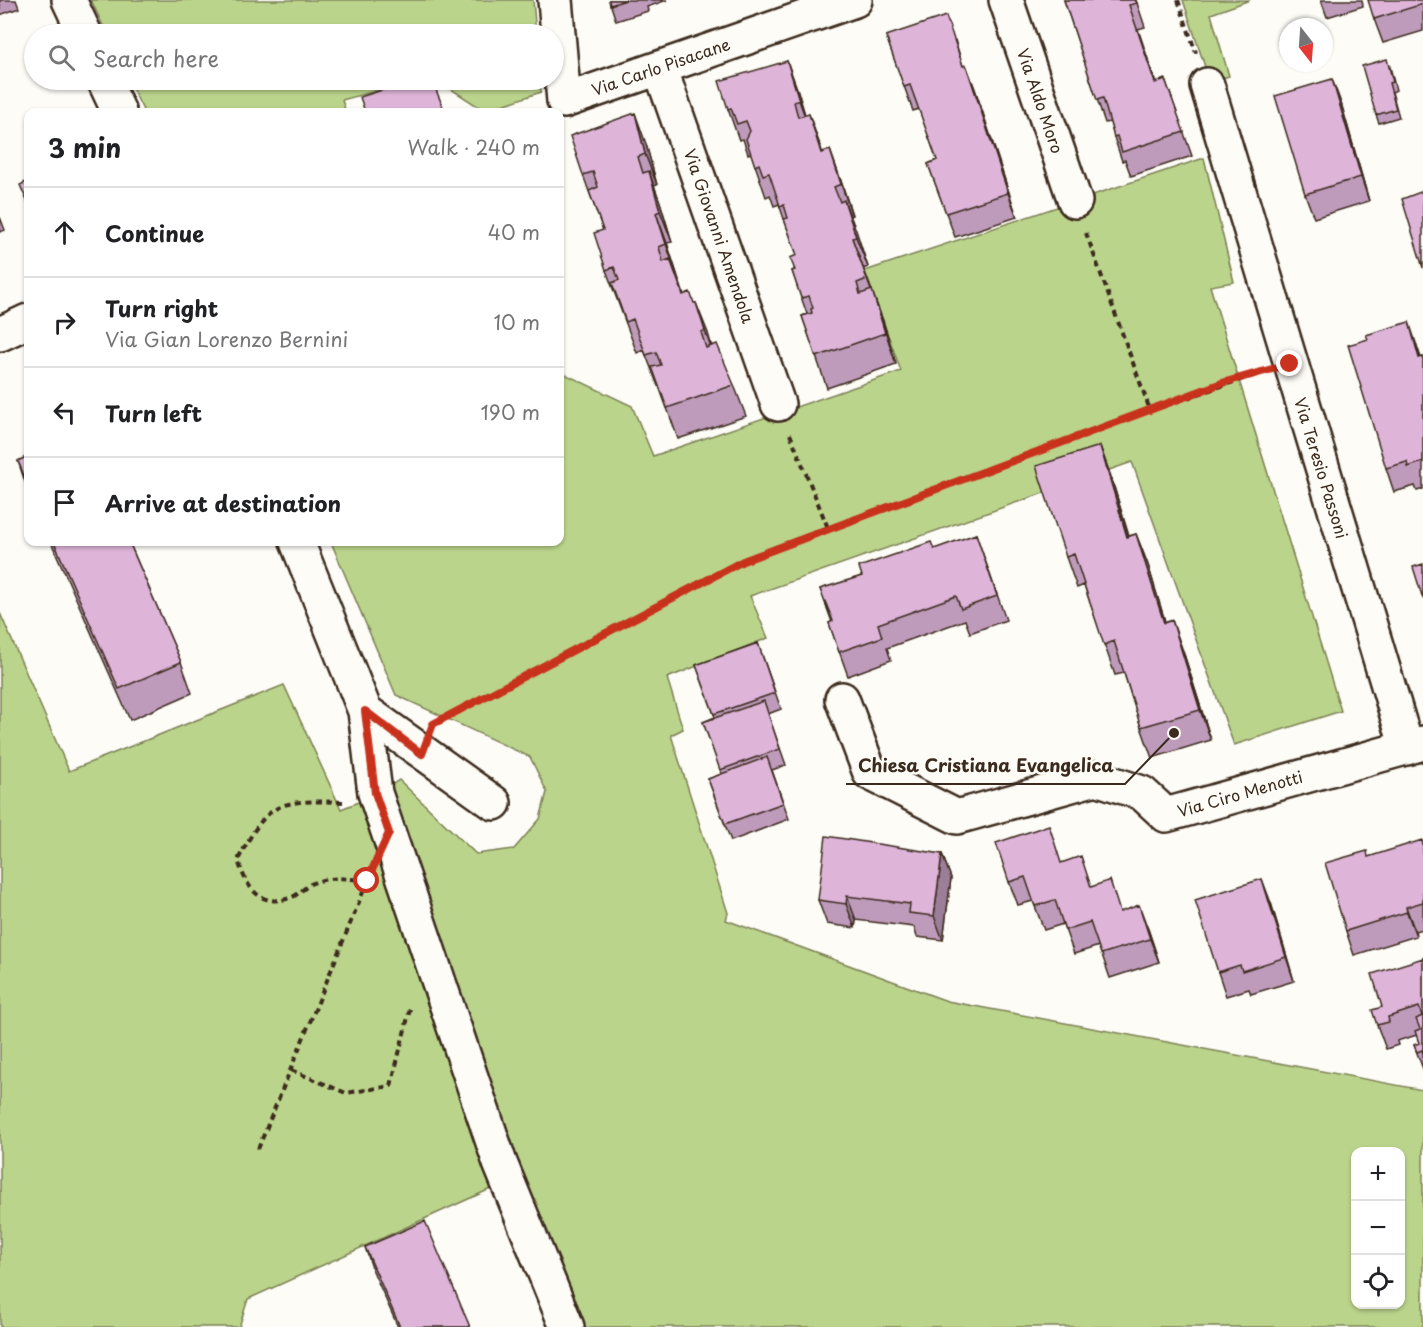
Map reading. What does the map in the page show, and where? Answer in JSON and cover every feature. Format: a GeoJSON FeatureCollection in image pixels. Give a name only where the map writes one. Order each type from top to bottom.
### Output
{"type":"FeatureCollection","features":[{"type":"Feature","properties":{"kind":"street"},"geometry":{"type":"LineString","coordinates":[[69,0],[80,24]]}},
{"type":"Feature","properties":{"kind":"street","name":"Via Carlo Pisacane"},"geometry":{"type":"LineString","coordinates":[[555,0],[557,24]]}},
{"type":"Feature","properties":{"kind":"street","name":"Via Carlo Pisacane"},"geometry":{"type":"LineString","coordinates":[[563,90],[564,101],[855,0]]}},
{"type":"Feature","properties":{"kind":"street","name":"Via Aldo Moro"},"geometry":{"type":"LineString","coordinates":[[1006,0],[1075,201]]}},
{"type":"Feature","properties":{"kind":"street","name":"Via Giovanni Amendola"},"geometry":{"type":"LineString","coordinates":[[660,68],[778,404]]}},
{"type":"Feature","properties":{"kind":"street","name":"Via Teresio Passoni"},"geometry":{"type":"LineString","coordinates":[[1207,85],[1290,364],[1415,745]]}},
{"type":"Feature","properties":{"kind":"street"},"geometry":{"type":"LineString","coordinates":[[109,90],[117,108]]}},
{"type":"Feature","properties":{"kind":"street"},"geometry":{"type":"LineString","coordinates":[[0,334],[24,323]]}},
{"type":"Feature","properties":{"kind":"street"},"geometry":{"type":"LineString","coordinates":[[299,546],[365,711],[375,793],[500,1163],[567,1327]]}},
{"type":"Feature","properties":{"kind":"street","name":"Via Ciro Menotti"},"geometry":{"type":"LineString","coordinates":[[842,699],[870,773],[957,817],[1096,778],[1142,793],[1166,815],[1415,745]]}},
{"type":"Feature","properties":{"kind":"street"},"geometry":{"type":"LineString","coordinates":[[365,711],[422,754],[494,803]]}},
{"type":"Feature","properties":{"kind":"path"},"geometry":{"type":"LineString","coordinates":[[1178,0],[1207,85]]}},
{"type":"Feature","properties":{"kind":"path"},"geometry":{"type":"LineString","coordinates":[[1075,201],[1150,410]]}},
{"type":"Feature","properties":{"kind":"path"},"geometry":{"type":"LineString","coordinates":[[422,754],[433,724],[743,561],[1222,383],[1290,364]]}},
{"type":"Feature","properties":{"kind":"path"},"geometry":{"type":"LineString","coordinates":[[778,404],[828,528]]}},
{"type":"Feature","properties":{"kind":"path"},"geometry":{"type":"LineString","coordinates":[[375,793],[350,802],[296,801],[276,808],[253,830],[238,860],[245,884],[258,896],[273,900],[291,898],[311,884],[333,878],[367,881],[375,888]]}},
{"type":"Feature","properties":{"kind":"path"},"geometry":{"type":"LineString","coordinates":[[258,1149],[367,881],[389,833]]}},
{"type":"Feature","properties":{"kind":"path"},"geometry":{"type":"LineString","coordinates":[[291,1070],[346,1093],[392,1086],[412,1001]]}},
{"type":"Feature","properties":{"kind":"green space"},"geometry":{"type":"Polygon","coordinates":[[[91,0],[533,0],[535,24],[102,24],[91,0]]]}},
{"type":"Feature","properties":{"kind":"green space"},"geometry":{"type":"Polygon","coordinates":[[[1183,0],[1250,0],[1211,14],[1229,76],[1210,82],[1183,0]]]}},
{"type":"Feature","properties":{"kind":"green space"},"geometry":{"type":"Polygon","coordinates":[[[133,90],[378,90],[342,100],[345,108],[142,108],[133,90]]]}},
{"type":"Feature","properties":{"kind":"green space"},"geometry":{"type":"Polygon","coordinates":[[[452,90],[541,90],[541,92],[494,108],[480,108],[452,90]]]}},
{"type":"Feature","properties":{"kind":"green space"},"geometry":{"type":"Polygon","coordinates":[[[1204,158],[1234,282],[1210,286],[1341,711],[1234,745],[1132,462],[750,596],[768,638],[667,678],[683,729],[671,735],[728,913],[726,920],[947,1001],[1423,1090],[1423,1327],[581,1327],[515,1165],[387,788],[399,780],[476,854],[514,849],[540,819],[547,792],[530,757],[396,695],[333,546],[564,546],[564,373],[632,406],[653,456],[901,371],[865,271],[1204,158]]]}},
{"type":"Feature","properties":{"kind":"green space"},"geometry":{"type":"Polygon","coordinates":[[[0,613],[69,771],[284,685],[341,809],[366,799],[497,1186],[248,1299],[239,1327],[0,1327],[0,613]]]}},
{"type":"Feature","properties":{"kind":"building"},"geometry":{"type":"Polygon","coordinates":[[[609,0],[626,0],[610,5],[609,0]]]}},
{"type":"Feature","properties":{"kind":"building"},"geometry":{"type":"Polygon","coordinates":[[[1064,0],[1135,0],[1137,3],[1129,5],[1155,83],[1165,79],[1184,132],[1122,152],[1117,136],[1114,137],[1103,98],[1097,100],[1064,0]]]}},
{"type":"Feature","properties":{"kind":"building"},"geometry":{"type":"Polygon","coordinates":[[[1368,0],[1423,0],[1423,4],[1374,19],[1368,0]]]}},
{"type":"Feature","properties":{"kind":"building"},"geometry":{"type":"Polygon","coordinates":[[[946,16],[963,66],[966,65],[1008,193],[946,213],[928,164],[937,160],[910,85],[904,87],[886,36],[946,16]]]}},
{"type":"Feature","properties":{"kind":"building"},"geometry":{"type":"Polygon","coordinates":[[[1387,59],[1393,82],[1389,83],[1396,109],[1376,115],[1362,66],[1387,59]]]}},
{"type":"Feature","properties":{"kind":"building"},"geometry":{"type":"Polygon","coordinates":[[[787,61],[799,100],[794,102],[798,117],[809,114],[821,153],[830,150],[841,184],[834,187],[840,202],[844,200],[856,237],[852,238],[867,279],[857,283],[860,294],[872,290],[885,333],[816,357],[802,316],[812,313],[813,308],[809,296],[801,298],[792,271],[795,270],[790,258],[797,255],[784,219],[788,218],[784,205],[780,206],[769,173],[763,175],[759,164],[755,166],[746,139],[750,131],[746,121],[737,124],[731,108],[728,109],[719,81],[787,61]]]}},
{"type":"Feature","properties":{"kind":"building"},"geometry":{"type":"Polygon","coordinates":[[[1332,79],[1361,177],[1305,194],[1275,96],[1332,79]]]}},
{"type":"Feature","properties":{"kind":"building"},"geometry":{"type":"Polygon","coordinates":[[[382,90],[436,90],[443,108],[364,108],[360,97],[382,90]]]}},
{"type":"Feature","properties":{"kind":"building"},"geometry":{"type":"Polygon","coordinates":[[[635,113],[645,154],[638,157],[643,173],[649,171],[660,211],[656,213],[666,244],[659,247],[663,262],[670,259],[683,295],[690,292],[705,331],[701,332],[706,348],[717,344],[734,385],[667,408],[652,367],[661,365],[656,352],[646,355],[633,319],[626,322],[612,283],[619,280],[614,267],[606,270],[594,233],[603,230],[589,191],[598,187],[593,172],[583,175],[570,136],[635,113]]]}},
{"type":"Feature","properties":{"kind":"building"},"geometry":{"type":"Polygon","coordinates":[[[1423,191],[1423,268],[1402,199],[1423,191]]]}},
{"type":"Feature","properties":{"kind":"building"},"geometry":{"type":"Polygon","coordinates":[[[1409,322],[1419,358],[1423,357],[1423,462],[1408,467],[1407,462],[1386,468],[1348,345],[1368,339],[1366,335],[1409,322]]]}},
{"type":"Feature","properties":{"kind":"building"},"geometry":{"type":"Polygon","coordinates":[[[1100,446],[1127,537],[1136,534],[1164,623],[1172,620],[1200,710],[1141,727],[1114,641],[1104,645],[1074,554],[1066,557],[1036,466],[1100,446]]]}},
{"type":"Feature","properties":{"kind":"building"},"geometry":{"type":"Polygon","coordinates":[[[24,458],[24,475],[18,461],[24,458]]]}},
{"type":"Feature","properties":{"kind":"building"},"geometry":{"type":"Polygon","coordinates":[[[976,534],[997,596],[961,609],[956,596],[878,624],[882,637],[839,652],[829,623],[833,621],[820,589],[862,576],[859,567],[931,542],[934,549],[976,534]]]}},
{"type":"Feature","properties":{"kind":"building"},"geometry":{"type":"Polygon","coordinates":[[[56,546],[131,546],[181,662],[119,689],[56,546]]]}},
{"type":"Feature","properties":{"kind":"building"},"geometry":{"type":"Polygon","coordinates":[[[1423,564],[1423,599],[1413,567],[1423,564]]]}},
{"type":"Feature","properties":{"kind":"building"},"geometry":{"type":"Polygon","coordinates":[[[758,643],[775,693],[714,714],[696,665],[758,643]]]}},
{"type":"Feature","properties":{"kind":"building"},"geometry":{"type":"Polygon","coordinates":[[[764,701],[780,749],[720,770],[703,722],[764,701]]]}},
{"type":"Feature","properties":{"kind":"building"},"geometry":{"type":"Polygon","coordinates":[[[767,757],[783,803],[725,824],[708,779],[767,757]]]}},
{"type":"Feature","properties":{"kind":"building"},"geometry":{"type":"Polygon","coordinates":[[[1049,825],[1061,863],[1081,856],[1091,887],[1110,880],[1120,912],[1139,905],[1150,939],[1101,954],[1090,922],[1065,930],[1055,900],[1035,906],[1025,877],[1009,882],[996,843],[1049,825]]]}},
{"type":"Feature","properties":{"kind":"building"},"geometry":{"type":"Polygon","coordinates":[[[826,836],[942,854],[934,916],[909,913],[910,904],[847,896],[846,904],[818,900],[826,836]]]}},
{"type":"Feature","properties":{"kind":"building"},"geometry":{"type":"Polygon","coordinates":[[[1422,840],[1423,902],[1406,907],[1407,912],[1346,931],[1325,863],[1367,851],[1368,857],[1422,840]]]}},
{"type":"Feature","properties":{"kind":"building"},"geometry":{"type":"Polygon","coordinates":[[[1262,879],[1286,957],[1242,971],[1240,965],[1218,972],[1195,900],[1262,879]]]}},
{"type":"Feature","properties":{"kind":"building"},"geometry":{"type":"Polygon","coordinates":[[[1423,958],[1423,1053],[1422,1050],[1417,1052],[1414,1045],[1419,1043],[1415,1031],[1420,1029],[1416,1019],[1422,1016],[1419,1007],[1388,1017],[1389,1022],[1377,1025],[1372,1010],[1382,1007],[1372,974],[1423,958]]]}},
{"type":"Feature","properties":{"kind":"building"},"geometry":{"type":"Polygon","coordinates":[[[425,1221],[470,1327],[400,1327],[365,1247],[425,1221]]]}},
{"type":"Feature","properties":{"kind":"place","name":"Chiesa Cristiana Evangelica"},"geometry":{"type":"Point","coordinates":[1174,733]}},
{"type":"Feature","properties":{"kind":"route"},"geometry":{"type":"LineString","coordinates":[[367,881],[389,833],[375,793],[365,711],[422,754],[433,724],[743,561],[1222,383],[1290,364]]}}]}
